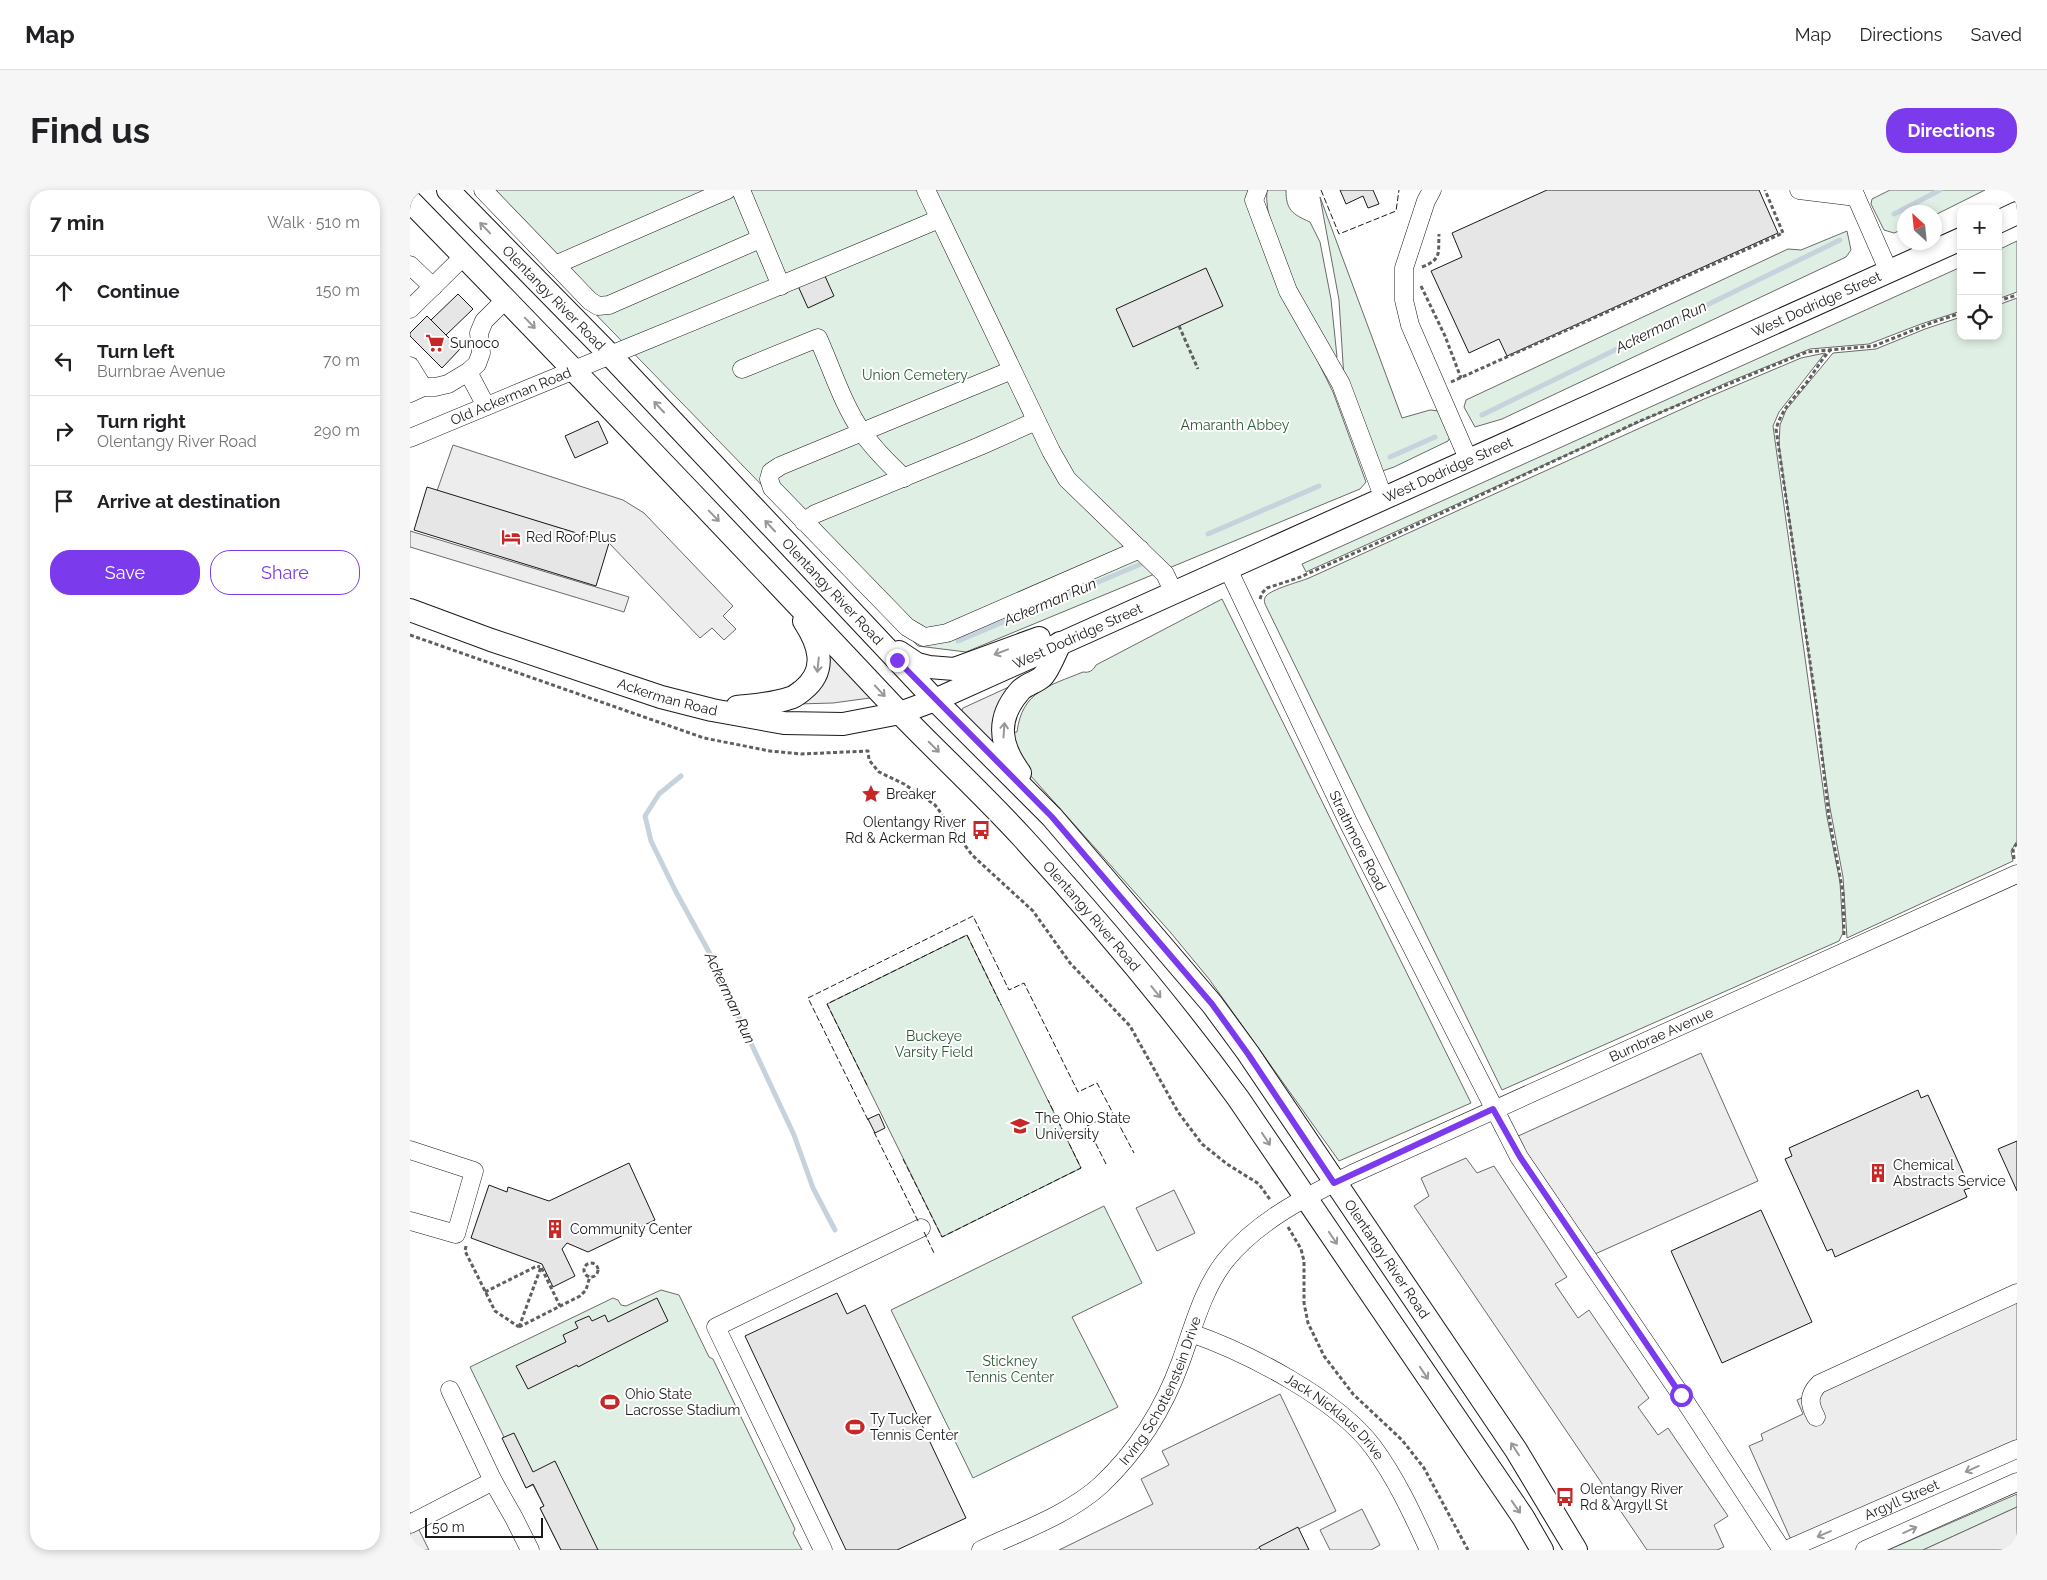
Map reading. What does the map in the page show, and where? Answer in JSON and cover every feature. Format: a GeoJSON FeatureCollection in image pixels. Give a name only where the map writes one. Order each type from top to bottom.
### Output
{"type":"FeatureCollection","features":[{"type":"Feature","properties":{"kind":"main road","name":"Olentangy River Road"},"geometry":{"type":"LineString","coordinates":[[448,190],[611,356],[935,700],[1052,817],[1212,1004],[1248,1054],[1516,1450],[1576,1550]]}},
{"type":"Feature","properties":{"kind":"main road","name":"Olentangy River Road"},"geometry":{"type":"LineString","coordinates":[[410,201],[574,369],[900,713],[1022,837],[1130,960],[1196,1040],[1238,1098],[1523,1517],[1542,1550]]}},
{"type":"Feature","properties":{"kind":"main road"},"geometry":{"type":"LineString","coordinates":[[2002,220],[2017,213]]}},
{"type":"Feature","properties":{"kind":"main road","name":"West Dodridge Street"},"geometry":{"type":"LineString","coordinates":[[935,700],[1957,241]]}},
{"type":"Feature","properties":{"kind":"main road"},"geometry":{"type":"LineString","coordinates":[[712,710],[766,704],[792,698],[816,676],[819,662],[818,647],[785,590]]}},
{"type":"Feature","properties":{"kind":"main road","name":"Ackerman Road"},"geometry":{"type":"LineString","coordinates":[[410,610],[490,640],[662,697],[712,710],[784,723],[843,724],[900,713],[935,700]]}},
{"type":"Feature","properties":{"kind":"main road"},"geometry":{"type":"LineString","coordinates":[[876,638],[917,664],[954,670],[1070,626],[1115,620]]}},
{"type":"Feature","properties":{"kind":"main road"},"geometry":{"type":"LineString","coordinates":[[1052,817],[1010,759],[1005,748],[1003,730],[1010,706],[1020,690],[1043,677],[1060,643]]}},
{"type":"Feature","properties":{"kind":"street"},"geometry":{"type":"LineString","coordinates":[[483,190],[590,301],[598,306],[609,305],[760,239]]}},
{"type":"Feature","properties":{"kind":"street"},"geometry":{"type":"LineString","coordinates":[[555,265],[727,190]]}},
{"type":"Feature","properties":{"kind":"street"},"geometry":{"type":"LineString","coordinates":[[740,190],[781,286]]}},
{"type":"Feature","properties":{"kind":"street"},"geometry":{"type":"LineString","coordinates":[[926,190],[1036,421],[1067,479],[1165,574],[1174,594]]}},
{"type":"Feature","properties":{"kind":"street"},"geometry":{"type":"LineString","coordinates":[[1258,190],[1254,200],[1288,291],[1341,384],[1384,499]]}},
{"type":"Feature","properties":{"kind":"street"},"geometry":{"type":"LineString","coordinates":[[1432,190],[1426,201],[1404,268],[1404,300],[1410,325],[1468,461]]}},
{"type":"Feature","properties":{"kind":"street"},"geometry":{"type":"LineString","coordinates":[[1799,190],[1854,194],[1889,272]]}},
{"type":"Feature","properties":{"kind":"street","name":"Old Ackerman Road"},"geometry":{"type":"LineString","coordinates":[[412,432],[486,406],[574,369],[611,356],[939,219]]}},
{"type":"Feature","properties":{"kind":"street"},"geometry":{"type":"LineString","coordinates":[[410,309],[464,256]]}},
{"type":"Feature","properties":{"kind":"street"},"geometry":{"type":"LineString","coordinates":[[410,265],[433,286]]}},
{"type":"Feature","properties":{"kind":"street"},"geometry":{"type":"LineString","coordinates":[[410,366],[416,390],[448,384],[468,372],[477,364],[480,353],[479,333],[484,320],[506,299]]}},
{"type":"Feature","properties":{"kind":"street"},"geometry":{"type":"LineString","coordinates":[[742,369],[818,338],[852,415],[862,432],[875,449],[904,478]]}},
{"type":"Feature","properties":{"kind":"street"},"geometry":{"type":"LineString","coordinates":[[1012,370],[780,466],[771,472],[769,479],[772,488],[907,627],[924,637],[947,633],[1140,549]]}},
{"type":"Feature","properties":{"kind":"street"},"geometry":{"type":"LineString","coordinates":[[468,372],[486,406]]}},
{"type":"Feature","properties":{"kind":"street"},"geometry":{"type":"LineString","coordinates":[[804,522],[815,514],[1036,421]]}},
{"type":"Feature","properties":{"kind":"street","name":"Strathmore Road"},"geometry":{"type":"LineString","coordinates":[[1228,569],[1341,807],[1493,1109],[1520,1157],[1784,1550]]}},
{"type":"Feature","properties":{"kind":"street","name":"Burnbrae Avenue"},"geometry":{"type":"LineString","coordinates":[[1306,1198],[1334,1183],[1493,1109],[2017,874]]}},
{"type":"Feature","properties":{"kind":"street"},"geometry":{"type":"LineString","coordinates":[[410,1150],[474,1171],[456,1234],[410,1221]]}},
{"type":"Feature","properties":{"kind":"street","name":"Irving Schottenstein Drive"},"geometry":{"type":"LineString","coordinates":[[981,1550],[1058,1514],[1100,1486],[1117,1469],[1147,1431],[1159,1409],[1180,1364],[1212,1280],[1224,1262],[1239,1245],[1280,1214],[1306,1198]]}},
{"type":"Feature","properties":{"kind":"street"},"geometry":{"type":"LineString","coordinates":[[823,1550],[716,1327],[921,1228]]}},
{"type":"Feature","properties":{"kind":"street"},"geometry":{"type":"LineString","coordinates":[[1816,1417],[1810,1400],[1812,1391],[1819,1384],[2017,1293]]}},
{"type":"Feature","properties":{"kind":"street","name":"Jack Nicklaus Drive"},"geometry":{"type":"LineString","coordinates":[[1191,1333],[1221,1344],[1326,1401],[1372,1446],[1395,1482],[1429,1550]]}},
{"type":"Feature","properties":{"kind":"street"},"geometry":{"type":"LineString","coordinates":[[450,1390],[493,1481],[530,1550]]}},
{"type":"Feature","properties":{"kind":"street","name":"Argyll Street"},"geometry":{"type":"LineString","coordinates":[[1784,1550],[2017,1449]]}},
{"type":"Feature","properties":{"kind":"street"},"geometry":{"type":"LineString","coordinates":[[410,1524],[493,1481]]}},
{"type":"Feature","properties":{"kind":"street"},"geometry":{"type":"LineString","coordinates":[[1865,1550],[2017,1482]]}},
{"type":"Feature","properties":{"kind":"path"},"geometry":{"type":"LineString","coordinates":[[1436,384],[1452,382],[1782,233],[1765,190]]}},
{"type":"Feature","properties":{"kind":"path"},"geometry":{"type":"LineString","coordinates":[[1418,275],[1422,267],[1434,262],[1438,258],[1439,234]]}},
{"type":"Feature","properties":{"kind":"path"},"geometry":{"type":"LineString","coordinates":[[1420,281],[1445,336],[1461,378]]}},
{"type":"Feature","properties":{"kind":"path"},"geometry":{"type":"LineString","coordinates":[[2002,300],[2017,295]]}},
{"type":"Feature","properties":{"kind":"path"},"geometry":{"type":"LineString","coordinates":[[1264,607],[1260,599],[1262,592],[1267,588],[1298,578],[1376,544],[1709,391],[1807,352],[1874,346],[1957,314]]}},
{"type":"Feature","properties":{"kind":"path"},"geometry":{"type":"LineString","coordinates":[[1180,326],[1198,369]]}},
{"type":"Feature","properties":{"kind":"path"},"geometry":{"type":"LineString","coordinates":[[1831,349],[1803,387],[1789,401],[1779,418],[1776,429],[1816,703],[1829,817],[1843,893],[1845,932],[1842,953]]}},
{"type":"Feature","properties":{"kind":"path"},"geometry":{"type":"LineString","coordinates":[[868,751],[869,760],[879,772],[904,784],[935,805],[972,856],[1033,911],[1070,963],[1130,1026],[1178,1112],[1202,1144],[1227,1164],[1259,1184],[1301,1249],[1304,1260],[1304,1303],[1308,1323],[1324,1356],[1353,1394],[1402,1440],[1424,1468],[1468,1550]]}},
{"type":"Feature","properties":{"kind":"path"},"geometry":{"type":"LineString","coordinates":[[2017,843],[2012,855],[2017,866]]}},
{"type":"Feature","properties":{"kind":"path"},"geometry":{"type":"LineString","coordinates":[[467,1243],[465,1251],[495,1311],[519,1327]]}},
{"type":"Feature","properties":{"kind":"path"},"geometry":{"type":"LineString","coordinates":[[593,1263],[597,1266],[598,1270],[594,1276],[590,1276],[586,1274],[585,1268],[587,1264],[593,1263]]}},
{"type":"Feature","properties":{"kind":"path"},"geometry":{"type":"LineString","coordinates":[[484,1292],[537,1266],[541,1267]]}},
{"type":"Feature","properties":{"kind":"path"},"geometry":{"type":"LineString","coordinates":[[541,1267],[560,1306]]}},
{"type":"Feature","properties":{"kind":"path"},"geometry":{"type":"LineString","coordinates":[[519,1327],[541,1267]]}},
{"type":"Feature","properties":{"kind":"path"},"geometry":{"type":"LineString","coordinates":[[519,1327],[580,1296],[586,1290],[590,1276]]}},
{"type":"Feature","properties":{"kind":"green space","name":"Union Cemetery"},"geometry":{"type":"Polygon","coordinates":[[[475,190],[1251,190],[1283,291],[1333,392],[1366,482],[1360,489],[966,652],[918,646],[475,190]]]}},
{"type":"Feature","properties":{"kind":"green space"},"geometry":{"type":"Polygon","coordinates":[[[1267,190],[1286,190],[1289,207],[1294,214],[1310,222],[1320,242],[1331,299],[1337,357],[1333,357],[1290,275],[1272,229],[1267,190]]]}},
{"type":"Feature","properties":{"kind":"green space"},"geometry":{"type":"Polygon","coordinates":[[[1890,190],[1985,190],[1942,212],[1942,205],[1897,205],[1897,232],[1894,233],[1884,230],[1871,204],[1872,199],[1890,190]]]}},
{"type":"Feature","properties":{"kind":"green space"},"geometry":{"type":"Polygon","coordinates":[[[1320,197],[1402,418],[1430,410],[1439,411],[1451,435],[1448,441],[1394,467],[1377,473],[1344,379],[1339,300],[1320,197]]]}},
{"type":"Feature","properties":{"kind":"green space"},"geometry":{"type":"Polygon","coordinates":[[[1847,231],[1851,250],[1846,257],[1502,419],[1475,427],[1464,407],[1466,400],[1788,249],[1801,250],[1847,231]]]}},
{"type":"Feature","properties":{"kind":"green space"},"geometry":{"type":"Polygon","coordinates":[[[2017,241],[2017,292],[2002,298],[2002,250],[2002,248],[2017,241]]]}},
{"type":"Feature","properties":{"kind":"green space"},"geometry":{"type":"Polygon","coordinates":[[[1957,269],[1957,312],[1869,344],[1810,349],[1726,383],[1306,572],[1302,564],[1957,269]]]}},
{"type":"Feature","properties":{"kind":"green space"},"geometry":{"type":"Polygon","coordinates":[[[2017,298],[2017,841],[2011,851],[2013,861],[1847,938],[1843,877],[1830,808],[1779,445],[1780,425],[1786,410],[1833,353],[1876,349],[1957,318],[1957,340],[2002,340],[2002,304],[2017,298]]]}},
{"type":"Feature","properties":{"kind":"green space"},"geometry":{"type":"Polygon","coordinates":[[[1825,353],[1779,412],[1773,426],[1827,817],[1840,882],[1843,933],[1839,941],[1502,1090],[1265,604],[1265,598],[1269,593],[1309,578],[1704,399],[1801,358],[1825,353]]]}},
{"type":"Feature","properties":{"kind":"green space"},"geometry":{"type":"Polygon","coordinates":[[[1222,599],[1471,1103],[1339,1161],[1209,979],[1171,933],[1022,766],[1010,733],[1017,732],[1020,718],[1031,699],[1048,686],[1083,672],[1091,671],[1096,665],[1222,599]]]}},
{"type":"Feature","properties":{"kind":"green space","name":"Buckeye Varsity Field"},"geometry":{"type":"Polygon","coordinates":[[[967,935],[1081,1168],[942,1237],[827,1004],[967,935]]]}},
{"type":"Feature","properties":{"kind":"green space","name":"Stickney Tennis Center"},"geometry":{"type":"Polygon","coordinates":[[[1104,1206],[1142,1283],[1072,1317],[1118,1407],[973,1478],[891,1310],[1104,1206]]]}},
{"type":"Feature","properties":{"kind":"green space","name":"Ohio State Lacrosse Stadium"},"geometry":{"type":"Polygon","coordinates":[[[661,1290],[679,1295],[709,1357],[713,1359],[795,1529],[793,1533],[802,1550],[561,1550],[540,1508],[544,1506],[533,1485],[526,1488],[470,1367],[613,1298],[618,1300],[621,1305],[626,1306],[661,1290]]]}},
{"type":"Feature","properties":{"kind":"green space"},"geometry":{"type":"Polygon","coordinates":[[[2017,1494],[2017,1507],[1923,1550],[1888,1550],[2017,1494]]]}},
{"type":"Feature","properties":{"kind":"shaded area"},"geometry":{"type":"Polygon","coordinates":[[[453,445],[623,500],[644,513],[733,606],[723,616],[736,629],[724,640],[712,628],[700,638],[609,543],[437,491],[453,445]]]}},
{"type":"Feature","properties":{"kind":"shaded area"},"geometry":{"type":"Polygon","coordinates":[[[410,531],[629,597],[624,612],[410,547],[410,531]]]}},
{"type":"Feature","properties":{"kind":"shaded area"},"geometry":{"type":"Polygon","coordinates":[[[827,651],[870,698],[833,703],[797,704],[827,651]]]}},
{"type":"Feature","properties":{"kind":"shaded area"},"geometry":{"type":"Polygon","coordinates":[[[1011,686],[998,747],[961,712],[963,708],[1011,686]]]}},
{"type":"Feature","properties":{"kind":"shaded area"},"geometry":{"type":"Polygon","coordinates":[[[1701,1053],[1758,1181],[1595,1254],[1516,1137],[1701,1053]]]}},
{"type":"Feature","properties":{"kind":"shaded area"},"geometry":{"type":"Polygon","coordinates":[[[1466,1158],[1477,1173],[1494,1166],[1567,1277],[1555,1284],[1578,1318],[1589,1310],[1649,1398],[1638,1407],[1658,1435],[1668,1428],[1728,1516],[1714,1525],[1724,1547],[1717,1550],[1647,1550],[1414,1206],[1429,1196],[1421,1178],[1466,1158]]]}},
{"type":"Feature","properties":{"kind":"shaded area"},"geometry":{"type":"Polygon","coordinates":[[[1174,1190],[1195,1233],[1157,1251],[1136,1208],[1174,1190]]]}},
{"type":"Feature","properties":{"kind":"shaded area"},"geometry":{"type":"Polygon","coordinates":[[[2017,1302],[2017,1441],[1792,1542],[1749,1446],[1763,1440],[1761,1434],[1803,1414],[1797,1400],[2017,1302]]]}},
{"type":"Feature","properties":{"kind":"shaded area"},"geometry":{"type":"Polygon","coordinates":[[[1280,1394],[1336,1511],[1255,1550],[1059,1550],[1153,1504],[1141,1479],[1169,1465],[1162,1451],[1280,1394]]]}},
{"type":"Feature","properties":{"kind":"shaded area"},"geometry":{"type":"Polygon","coordinates":[[[2017,1507],[2017,1550],[1923,1550],[2017,1507]]]}},
{"type":"Feature","properties":{"kind":"shaded area"},"geometry":{"type":"Polygon","coordinates":[[[1362,1509],[1380,1545],[1371,1550],[1330,1550],[1320,1530],[1362,1509]]]}},
{"type":"Feature","properties":{"kind":"shaded area"},"geometry":{"type":"Polygon","coordinates":[[[410,1512],[429,1550],[410,1550],[410,1512]]]}},
{"type":"Feature","properties":{"kind":"building"},"geometry":{"type":"Polygon","coordinates":[[[1340,190],[1373,190],[1379,204],[1368,208],[1363,196],[1346,204],[1340,190]]]}},
{"type":"Feature","properties":{"kind":"building"},"geometry":{"type":"Polygon","coordinates":[[[1547,190],[1759,190],[1778,233],[1507,356],[1499,339],[1469,353],[1431,271],[1462,257],[1452,233],[1547,190]]]}},
{"type":"Feature","properties":{"kind":"building"},"geometry":{"type":"Polygon","coordinates":[[[1206,268],[1223,306],[1133,347],[1116,309],[1206,268]]]}},
{"type":"Feature","properties":{"kind":"building"},"geometry":{"type":"Polygon","coordinates":[[[824,274],[834,296],[808,308],[798,286],[824,274]]]}},
{"type":"Feature","properties":{"kind":"building","name":"Sunoco"},"geometry":{"type":"Polygon","coordinates":[[[458,294],[473,309],[446,335],[431,320],[458,294]]]}},
{"type":"Feature","properties":{"kind":"building","name":"Sunoco"},"geometry":{"type":"Polygon","coordinates":[[[427,316],[460,349],[442,368],[410,336],[410,333],[427,316]]]}},
{"type":"Feature","properties":{"kind":"building"},"geometry":{"type":"Polygon","coordinates":[[[598,421],[608,443],[575,458],[565,436],[598,421]]]}},
{"type":"Feature","properties":{"kind":"building","name":"Red Roof Plus"},"geometry":{"type":"Polygon","coordinates":[[[427,487],[609,543],[596,586],[414,530],[427,487]]]}},
{"type":"Feature","properties":{"kind":"building","name":"Chemical Abstracts Service"},"geometry":{"type":"Polygon","coordinates":[[[1918,1090],[1921,1098],[1928,1095],[1970,1188],[1964,1190],[1967,1197],[1835,1257],[1832,1249],[1827,1251],[1785,1159],[1792,1156],[1789,1148],[1918,1090]]]}},
{"type":"Feature","properties":{"kind":"building"},"geometry":{"type":"Polygon","coordinates":[[[879,1114],[885,1128],[875,1133],[868,1119],[879,1114]]]}},
{"type":"Feature","properties":{"kind":"building","name":"Chemical Abstracts Service"},"geometry":{"type":"Polygon","coordinates":[[[2017,1141],[2017,1191],[1998,1149],[2017,1141]]]}},
{"type":"Feature","properties":{"kind":"building","name":"Community Center"},"geometry":{"type":"Polygon","coordinates":[[[629,1163],[655,1220],[588,1252],[567,1243],[562,1249],[575,1276],[553,1287],[542,1264],[471,1238],[489,1185],[507,1192],[508,1187],[549,1201],[629,1163]]]}},
{"type":"Feature","properties":{"kind":"building"},"geometry":{"type":"Polygon","coordinates":[[[1761,1210],[1812,1322],[1722,1363],[1671,1251],[1761,1210]]]}},
{"type":"Feature","properties":{"kind":"building","name":"Ty Tucker Tennis Center"},"geometry":{"type":"Polygon","coordinates":[[[837,1293],[847,1314],[865,1305],[966,1518],[897,1550],[846,1550],[745,1336],[837,1293]]]}},
{"type":"Feature","properties":{"kind":"building"},"geometry":{"type":"Polygon","coordinates":[[[657,1298],[668,1321],[578,1367],[577,1365],[528,1389],[516,1366],[566,1342],[563,1335],[578,1328],[575,1322],[589,1316],[592,1321],[605,1315],[608,1322],[657,1298]]]}},
{"type":"Feature","properties":{"kind":"building"},"geometry":{"type":"Polygon","coordinates":[[[514,1433],[533,1472],[555,1461],[598,1550],[561,1550],[540,1508],[544,1506],[533,1484],[526,1488],[502,1438],[514,1433]]]}},
{"type":"Feature","properties":{"kind":"building"},"geometry":{"type":"Polygon","coordinates":[[[1298,1527],[1309,1550],[1261,1550],[1259,1547],[1298,1527]]]}},
{"type":"Feature","properties":{"kind":"waterway","name":"Ackerman Run"},"geometry":{"type":"LineString","coordinates":[[1894,214],[1940,190]]}},
{"type":"Feature","properties":{"kind":"waterway","name":"Ackerman Run"},"geometry":{"type":"LineString","coordinates":[[1482,415],[1840,240]]}},
{"type":"Feature","properties":{"kind":"waterway","name":"Ackerman Run"},"geometry":{"type":"LineString","coordinates":[[1390,457],[1435,437]]}},
{"type":"Feature","properties":{"kind":"waterway","name":"Ackerman Run"},"geometry":{"type":"LineString","coordinates":[[1208,534],[1319,486]]}},
{"type":"Feature","properties":{"kind":"waterway","name":"Ackerman Run"},"geometry":{"type":"LineString","coordinates":[[958,641],[1141,564]]}},
{"type":"Feature","properties":{"kind":"waterway","name":"Ackerman Run"},"geometry":{"type":"LineString","coordinates":[[681,776],[659,794],[645,816],[651,841],[675,890],[715,963],[794,1135],[813,1188],[835,1230]]}},
{"type":"Feature","properties":{"kind":"fence"},"geometry":{"type":"LineString","coordinates":[[1321,190],[1339,234],[1396,211],[1399,190]]}},
{"type":"Feature","properties":{"kind":"fence"},"geometry":{"type":"LineString","coordinates":[[868,1120],[808,998],[973,916],[1009,990],[1024,983],[1078,1092],[1097,1083],[1134,1153]]}},
{"type":"Feature","properties":{"kind":"fence"},"geometry":{"type":"LineString","coordinates":[[867,1085],[827,1004],[967,935],[1001,1005]]}},
{"type":"Feature","properties":{"kind":"fence"},"geometry":{"type":"LineString","coordinates":[[903,1159],[942,1237],[1081,1168],[1048,1100]]}},
{"type":"Feature","properties":{"kind":"fence"},"geometry":{"type":"LineString","coordinates":[[1106,1164],[1087,1126],[1112,1114]]}},
{"type":"Feature","properties":{"kind":"fence"},"geometry":{"type":"LineString","coordinates":[[874,1132],[919,1223]]}},
{"type":"Feature","properties":{"kind":"fence"},"geometry":{"type":"LineString","coordinates":[[924,1232],[934,1253]]}},
{"type":"Feature","properties":{"kind":"place","name":"Sunoco"},"geometry":{"type":"Point","coordinates":[435,343]}},
{"type":"Feature","properties":{"kind":"place","name":"Red Roof Plus"},"geometry":{"type":"Point","coordinates":[511,537]}},
{"type":"Feature","properties":{"kind":"place","name":"Breaker"},"geometry":{"type":"Point","coordinates":[871,794]}},
{"type":"Feature","properties":{"kind":"place","name":"Olentangy River Rd & Ackerman Rd"},"geometry":{"type":"Point","coordinates":[981,830]}},
{"type":"Feature","properties":{"kind":"place","name":"The Ohio State University"},"geometry":{"type":"Point","coordinates":[1020,1126]}},
{"type":"Feature","properties":{"kind":"place","name":"Chemical Abstracts Service"},"geometry":{"type":"Point","coordinates":[1878,1173]}},
{"type":"Feature","properties":{"kind":"place","name":"Community Center"},"geometry":{"type":"Point","coordinates":[555,1229]}},
{"type":"Feature","properties":{"kind":"place","name":"Ohio State Lacrosse Stadium"},"geometry":{"type":"Point","coordinates":[610,1402]}},
{"type":"Feature","properties":{"kind":"place","name":"Ty Tucker Tennis Center"},"geometry":{"type":"Point","coordinates":[855,1427]}},
{"type":"Feature","properties":{"kind":"place","name":"Olentangy River Rd & Argyll St"},"geometry":{"type":"Point","coordinates":[1565,1497]}},
{"type":"Feature","properties":{"kind":"route"},"geometry":{"type":"LineString","coordinates":[[897,660],[1052,817],[1212,1004],[1248,1054],[1334,1183],[1493,1109],[1520,1157],[1681,1395]]}},
{"type":"Feature","properties":{"kind":"park label","name":"Amaranth Abbey"},"geometry":{"type":"Point","coordinates":[1235,425]}}]}
